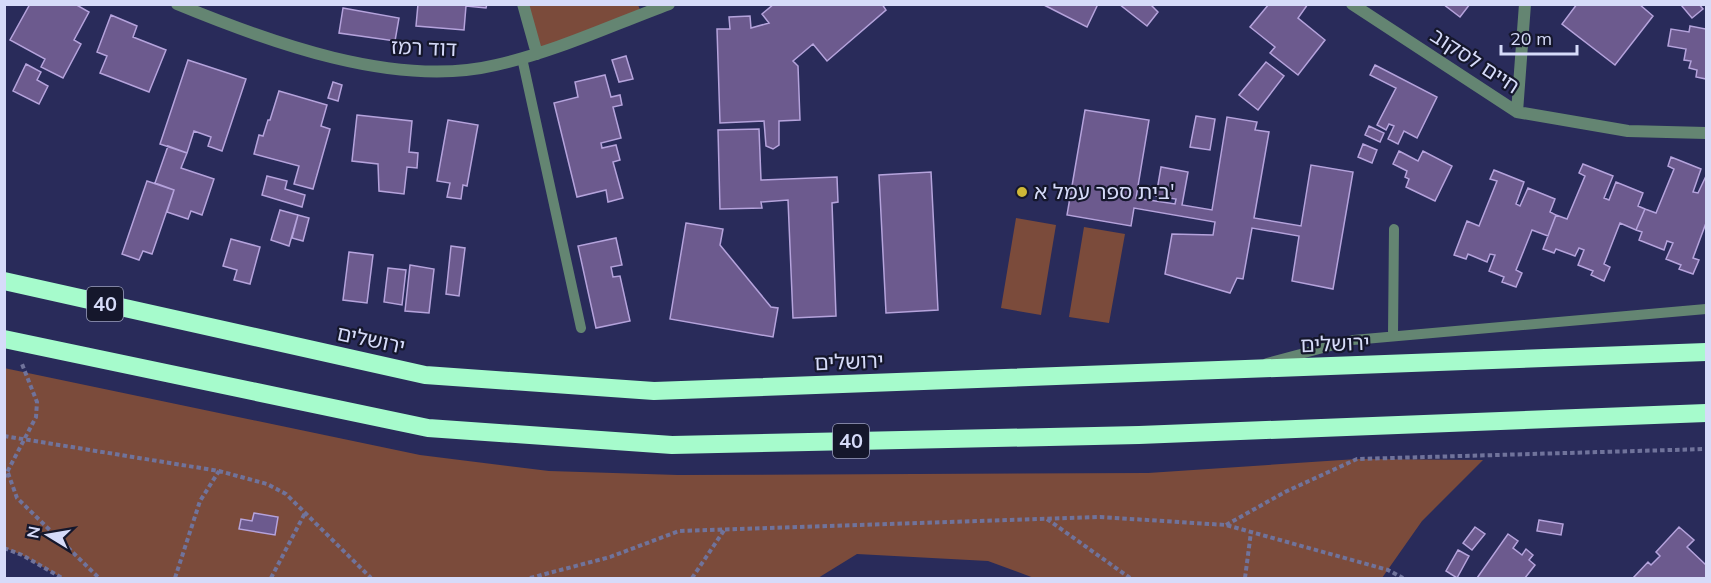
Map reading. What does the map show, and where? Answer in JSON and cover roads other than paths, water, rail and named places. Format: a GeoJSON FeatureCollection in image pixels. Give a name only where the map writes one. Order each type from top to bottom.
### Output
{"type":"FeatureCollection","features":[{"type":"Feature","properties":{"kind":"highway","name":"ירושלים"},"geometry":{"type":"LineString","coordinates":[[4,282],[425,375],[642,391],[1707,352]]}},
{"type":"Feature","properties":{"kind":"highway","name":"40"},"geometry":{"type":"LineString","coordinates":[[8,340],[428,429],[672,445],[1139,435],[1707,413]]}},
{"type":"Feature","properties":{"kind":"street","name":"דוד רמז"},"geometry":{"type":"LineString","coordinates":[[177,4],[284,44],[374,66],[444,71],[494,66],[537,54],[640,9],[669,4]]}},
{"type":"Feature","properties":{"kind":"street"},"geometry":{"type":"LineString","coordinates":[[523,4],[537,54]]}},
{"type":"Feature","properties":{"kind":"street","name":"חיים לסקוב"},"geometry":{"type":"LineString","coordinates":[[1352,4],[1516,112]]}},
{"type":"Feature","properties":{"kind":"street"},"geometry":{"type":"LineString","coordinates":[[1525,4],[1516,112],[1628,131],[1707,133]]}},
{"type":"Feature","properties":{"kind":"lane"},"geometry":{"type":"LineString","coordinates":[[522,58],[581,328]]}},
{"type":"Feature","properties":{"kind":"lane"},"geometry":{"type":"LineString","coordinates":[[1393,335],[1394,229]]}},
{"type":"Feature","properties":{"kind":"lane"},"geometry":{"type":"LineString","coordinates":[[1245,370],[1353,340],[1707,309]]}},
{"type":"Feature","properties":{"kind":"place","name":"בית ספר עמל א'"},"geometry":{"type":"Point","coordinates":[1022,192]}}]}
